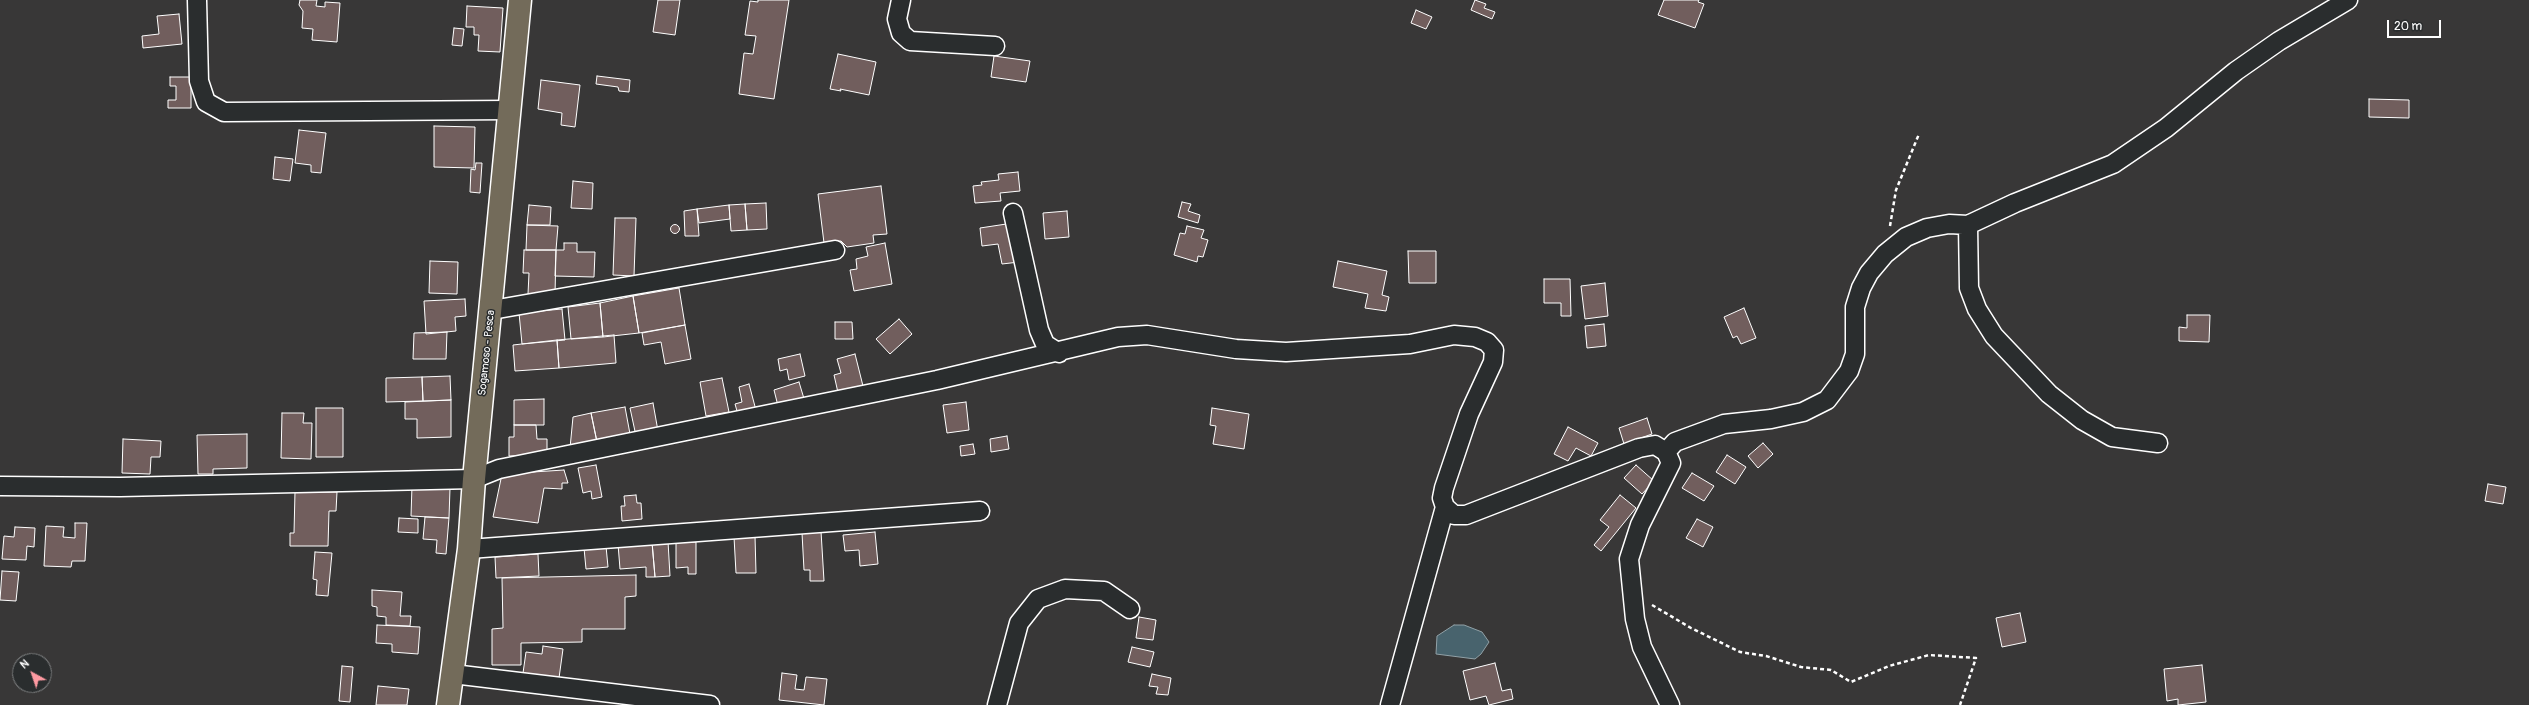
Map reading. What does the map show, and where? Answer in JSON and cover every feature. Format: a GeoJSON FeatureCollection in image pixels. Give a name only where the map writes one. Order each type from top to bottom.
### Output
{"type":"FeatureCollection","features":[{"type":"Feature","properties":{"kind":"main road","name":"Sogamoso - Pesca"},"geometry":{"type":"LineString","coordinates":[[448,705],[469,549],[474,479],[492,310],[520,0]]}},
{"type":"Feature","properties":{"kind":"street"},"geometry":{"type":"LineString","coordinates":[[196,0],[199,81],[206,102],[224,112],[510,110]]}},
{"type":"Feature","properties":{"kind":"street"},"geometry":{"type":"LineString","coordinates":[[901,0],[897,19],[900,33],[910,41],[995,46]]}},
{"type":"Feature","properties":{"kind":"street"},"geometry":{"type":"LineString","coordinates":[[1666,452],[1675,442],[1724,424],[1771,419],[1803,412],[1827,400],[1849,371],[1855,354],[1855,307],[1861,288],[1869,273],[1885,254],[1906,237],[1928,228],[1949,224],[1968,226],[2015,204],[2113,164],[2166,128],[2242,66],[2279,40],[2348,0]]}},
{"type":"Feature","properties":{"kind":"street"},"geometry":{"type":"LineString","coordinates":[[1013,213],[1039,330],[1045,344],[1059,353]]}},
{"type":"Feature","properties":{"kind":"street"},"geometry":{"type":"LineString","coordinates":[[1968,226],[1969,288],[1977,309],[1994,336],[2048,394],[2082,420],[2112,437],[2158,442]]}},
{"type":"Feature","properties":{"kind":"street"},"geometry":{"type":"LineString","coordinates":[[492,310],[835,250]]}},
{"type":"Feature","properties":{"kind":"street"},"geometry":{"type":"LineString","coordinates":[[0,486],[120,486],[474,479],[499,469],[937,380],[1059,353],[1118,338],[1147,335],[1236,349],[1286,352],[1410,344],[1454,335],[1475,337],[1487,342],[1494,350],[1493,362],[1469,414],[1450,467],[1442,498],[1445,507],[1454,515],[1459,517],[1639,448],[1655,445],[1666,452],[1671,463],[1632,544],[1629,559],[1635,619],[1642,647],[1670,705]]}},
{"type":"Feature","properties":{"kind":"street"},"geometry":{"type":"LineString","coordinates":[[1390,705],[1445,507]]}},
{"type":"Feature","properties":{"kind":"street"},"geometry":{"type":"LineString","coordinates":[[469,549],[980,511]]}},
{"type":"Feature","properties":{"kind":"street"},"geometry":{"type":"LineString","coordinates":[[997,705],[1019,624],[1038,599],[1065,589],[1104,591],[1130,609]]}},
{"type":"Feature","properties":{"kind":"street"},"geometry":{"type":"LineString","coordinates":[[453,674],[710,705]]}},
{"type":"Feature","properties":{"kind":"path"},"geometry":{"type":"LineString","coordinates":[[1885,254],[1896,190],[1919,134]]}},
{"type":"Feature","properties":{"kind":"path"},"geometry":{"type":"LineString","coordinates":[[1631,590],[1691,628],[1740,652],[1766,656],[1801,667],[1831,670],[1851,682],[1889,666],[1929,655],[1976,658],[1960,705]]}},
{"type":"Feature","properties":{"kind":"water"},"geometry":{"type":"Polygon","coordinates":[[[1454,625],[1464,625],[1482,632],[1489,642],[1481,654],[1475,659],[1436,654],[1437,636],[1454,625]]]}},
{"type":"Feature","properties":{"kind":"building"},"geometry":{"type":"Polygon","coordinates":[[[300,0],[317,0],[316,6],[325,7],[325,2],[340,3],[337,42],[312,40],[313,29],[302,28],[303,11],[299,5],[300,0]]]}},
{"type":"Feature","properties":{"kind":"building"},"geometry":{"type":"Polygon","coordinates":[[[658,0],[680,0],[675,35],[653,32],[658,0]]]}},
{"type":"Feature","properties":{"kind":"building"},"geometry":{"type":"Polygon","coordinates":[[[758,0],[789,0],[774,99],[739,94],[744,53],[753,54],[756,36],[745,35],[750,1],[758,2],[758,0]]]}},
{"type":"Feature","properties":{"kind":"building"},"geometry":{"type":"Polygon","coordinates":[[[1475,0],[1486,4],[1484,8],[1495,12],[1492,19],[1471,10],[1475,0]]]}},
{"type":"Feature","properties":{"kind":"building"},"geometry":{"type":"Polygon","coordinates":[[[1664,0],[1699,0],[1698,2],[1704,4],[1695,28],[1658,15],[1664,0]]]}},
{"type":"Feature","properties":{"kind":"building"},"geometry":{"type":"Polygon","coordinates":[[[467,6],[503,8],[500,52],[478,51],[479,35],[474,35],[474,27],[466,27],[467,6]]]}},
{"type":"Feature","properties":{"kind":"building"},"geometry":{"type":"Polygon","coordinates":[[[1416,10],[1432,17],[1426,29],[1411,23],[1416,10]]]}},
{"type":"Feature","properties":{"kind":"building"},"geometry":{"type":"Polygon","coordinates":[[[179,14],[182,44],[143,48],[142,36],[159,34],[157,16],[179,14]]]}},
{"type":"Feature","properties":{"kind":"building"},"geometry":{"type":"Polygon","coordinates":[[[454,28],[464,29],[462,46],[452,45],[454,28]]]}},
{"type":"Feature","properties":{"kind":"building"},"geometry":{"type":"Polygon","coordinates":[[[838,54],[876,62],[869,95],[840,89],[841,91],[830,89],[838,54]]]}},
{"type":"Feature","properties":{"kind":"building"},"geometry":{"type":"Polygon","coordinates":[[[994,56],[1030,61],[1026,82],[991,77],[994,56]]]}},
{"type":"Feature","properties":{"kind":"building"},"geometry":{"type":"Polygon","coordinates":[[[597,76],[630,80],[629,92],[619,91],[618,87],[596,84],[597,76]]]}},
{"type":"Feature","properties":{"kind":"building"},"geometry":{"type":"Polygon","coordinates":[[[170,77],[191,77],[191,108],[168,108],[168,100],[176,100],[176,86],[170,86],[170,77]]]}},
{"type":"Feature","properties":{"kind":"building"},"geometry":{"type":"Polygon","coordinates":[[[541,80],[580,85],[575,127],[561,125],[562,113],[538,109],[541,80]]]}},
{"type":"Feature","properties":{"kind":"building"},"geometry":{"type":"Polygon","coordinates":[[[2369,99],[2409,100],[2409,118],[2369,117],[2369,99]]]}},
{"type":"Feature","properties":{"kind":"building"},"geometry":{"type":"Polygon","coordinates":[[[434,126],[475,127],[474,168],[434,167],[434,126]]]}},
{"type":"Feature","properties":{"kind":"building"},"geometry":{"type":"Polygon","coordinates":[[[299,130],[326,133],[321,173],[311,172],[311,165],[295,163],[299,130]]]}},
{"type":"Feature","properties":{"kind":"building"},"geometry":{"type":"Polygon","coordinates":[[[275,157],[293,159],[290,181],[273,179],[275,157]]]}},
{"type":"Feature","properties":{"kind":"building"},"geometry":{"type":"Polygon","coordinates":[[[476,163],[482,163],[480,193],[470,192],[471,169],[475,170],[476,163]]]}},
{"type":"Feature","properties":{"kind":"building"},"geometry":{"type":"Polygon","coordinates":[[[1018,172],[1020,191],[1000,193],[1001,201],[975,203],[973,186],[982,185],[981,182],[999,180],[998,174],[1018,172]]]}},
{"type":"Feature","properties":{"kind":"building"},"geometry":{"type":"Polygon","coordinates":[[[573,181],[593,183],[592,209],[571,208],[573,181]]]}},
{"type":"Feature","properties":{"kind":"building"},"geometry":{"type":"Polygon","coordinates":[[[881,186],[887,234],[873,235],[874,243],[847,247],[841,241],[824,243],[818,194],[881,186]]]}},
{"type":"Feature","properties":{"kind":"building"},"geometry":{"type":"Polygon","coordinates":[[[1182,202],[1191,204],[1188,211],[1200,215],[1198,223],[1178,217],[1182,202]]]}},
{"type":"Feature","properties":{"kind":"building"},"geometry":{"type":"Polygon","coordinates":[[[766,203],[767,229],[747,230],[745,204],[766,203]]]}},
{"type":"Feature","properties":{"kind":"building"},"geometry":{"type":"Polygon","coordinates":[[[745,204],[747,230],[731,231],[729,205],[745,204]]]}},
{"type":"Feature","properties":{"kind":"building"},"geometry":{"type":"Polygon","coordinates":[[[529,205],[551,207],[550,225],[527,225],[529,205]]]}},
{"type":"Feature","properties":{"kind":"building"},"geometry":{"type":"Polygon","coordinates":[[[729,205],[730,219],[699,223],[697,209],[729,205]]]}},
{"type":"Feature","properties":{"kind":"building"},"geometry":{"type":"Polygon","coordinates":[[[697,209],[699,236],[685,236],[684,211],[697,209]]]}},
{"type":"Feature","properties":{"kind":"building"},"geometry":{"type":"Polygon","coordinates":[[[1067,211],[1069,237],[1045,239],[1043,213],[1067,211]]]}},
{"type":"Feature","properties":{"kind":"building"},"geometry":{"type":"Polygon","coordinates":[[[615,218],[636,218],[634,276],[613,275],[615,218]]]}},
{"type":"Feature","properties":{"kind":"building"},"geometry":{"type":"Polygon","coordinates":[[[1013,223],[1019,262],[1002,264],[998,244],[982,246],[980,228],[1013,223]]]}},
{"type":"Feature","properties":{"kind":"building"},"geometry":{"type":"Polygon","coordinates":[[[527,225],[558,226],[556,250],[526,250],[527,225]]]}},
{"type":"Feature","properties":{"kind":"building"},"geometry":{"type":"Polygon","coordinates":[[[673,225],[677,225],[679,229],[677,233],[673,233],[671,231],[671,227],[673,225]]]}},
{"type":"Feature","properties":{"kind":"building"},"geometry":{"type":"Polygon","coordinates":[[[1187,226],[1204,230],[1201,238],[1208,240],[1203,257],[1198,256],[1197,262],[1174,255],[1180,233],[1185,234],[1187,226]]]}},
{"type":"Feature","properties":{"kind":"building"},"geometry":{"type":"Polygon","coordinates":[[[564,243],[577,243],[577,252],[595,252],[594,277],[555,276],[556,250],[564,250],[564,243]]]}},
{"type":"Feature","properties":{"kind":"building"},"geometry":{"type":"Polygon","coordinates":[[[885,243],[892,284],[854,291],[850,270],[857,269],[856,259],[868,256],[866,247],[885,243]]]}},
{"type":"Feature","properties":{"kind":"building"},"geometry":{"type":"Polygon","coordinates":[[[524,250],[556,250],[555,295],[528,294],[529,273],[523,273],[524,250]]]}},
{"type":"Feature","properties":{"kind":"building"},"geometry":{"type":"Polygon","coordinates":[[[1408,251],[1436,251],[1436,283],[1409,283],[1408,251]]]}},
{"type":"Feature","properties":{"kind":"building"},"geometry":{"type":"Polygon","coordinates":[[[430,261],[458,262],[457,294],[429,293],[430,261]]]}},
{"type":"Feature","properties":{"kind":"building"},"geometry":{"type":"Polygon","coordinates":[[[1338,261],[1387,271],[1382,295],[1389,297],[1386,311],[1365,308],[1368,294],[1333,287],[1338,261]]]}},
{"type":"Feature","properties":{"kind":"building"},"geometry":{"type":"Polygon","coordinates":[[[1544,279],[1570,279],[1571,316],[1561,316],[1561,303],[1544,303],[1544,279]]]}},
{"type":"Feature","properties":{"kind":"building"},"geometry":{"type":"Polygon","coordinates":[[[1605,283],[1608,316],[1585,319],[1581,286],[1605,283]]]}},
{"type":"Feature","properties":{"kind":"building"},"geometry":{"type":"Polygon","coordinates":[[[679,288],[685,325],[639,333],[633,296],[679,288]]]}},
{"type":"Feature","properties":{"kind":"building"},"geometry":{"type":"Polygon","coordinates":[[[633,296],[639,333],[603,337],[600,303],[633,296]]]}},
{"type":"Feature","properties":{"kind":"building"},"geometry":{"type":"Polygon","coordinates":[[[465,299],[466,316],[455,317],[456,331],[426,334],[424,301],[465,299]]]}},
{"type":"Feature","properties":{"kind":"building"},"geometry":{"type":"Polygon","coordinates":[[[600,303],[603,337],[571,339],[568,307],[600,303]]]}},
{"type":"Feature","properties":{"kind":"building"},"geometry":{"type":"Polygon","coordinates":[[[1744,308],[1756,338],[1741,344],[1737,336],[1733,338],[1724,317],[1744,308]]]}},
{"type":"Feature","properties":{"kind":"building"},"geometry":{"type":"Polygon","coordinates":[[[562,309],[565,340],[522,344],[519,313],[562,309]]]}},
{"type":"Feature","properties":{"kind":"building"},"geometry":{"type":"Polygon","coordinates":[[[2187,315],[2210,315],[2209,342],[2179,341],[2179,327],[2187,328],[2187,315]]]}},
{"type":"Feature","properties":{"kind":"building"},"geometry":{"type":"Polygon","coordinates":[[[899,319],[912,334],[890,354],[876,339],[899,319]]]}},
{"type":"Feature","properties":{"kind":"building"},"geometry":{"type":"Polygon","coordinates":[[[835,322],[852,322],[853,339],[835,339],[835,322]]]}},
{"type":"Feature","properties":{"kind":"building"},"geometry":{"type":"Polygon","coordinates":[[[1604,324],[1606,346],[1587,348],[1585,326],[1604,324]]]}},
{"type":"Feature","properties":{"kind":"building"},"geometry":{"type":"Polygon","coordinates":[[[685,325],[691,359],[665,364],[661,342],[644,345],[642,333],[685,325]]]}},
{"type":"Feature","properties":{"kind":"building"},"geometry":{"type":"Polygon","coordinates":[[[447,332],[446,359],[413,359],[414,333],[447,332]]]}},
{"type":"Feature","properties":{"kind":"building"},"geometry":{"type":"Polygon","coordinates":[[[614,335],[616,363],[559,368],[557,340],[614,335]]]}},
{"type":"Feature","properties":{"kind":"building"},"geometry":{"type":"Polygon","coordinates":[[[557,340],[559,368],[515,371],[513,345],[557,340]]]}},
{"type":"Feature","properties":{"kind":"building"},"geometry":{"type":"Polygon","coordinates":[[[800,354],[805,376],[789,380],[787,369],[780,371],[778,359],[800,354]]]}},
{"type":"Feature","properties":{"kind":"building"},"geometry":{"type":"Polygon","coordinates":[[[855,354],[864,390],[839,397],[834,375],[841,373],[837,359],[855,354]]]}},
{"type":"Feature","properties":{"kind":"building"},"geometry":{"type":"Polygon","coordinates":[[[450,376],[451,400],[423,401],[422,377],[450,376]]]}},
{"type":"Feature","properties":{"kind":"building"},"geometry":{"type":"Polygon","coordinates":[[[422,377],[423,401],[386,402],[386,378],[422,377]]]}},
{"type":"Feature","properties":{"kind":"building"},"geometry":{"type":"Polygon","coordinates":[[[722,378],[729,412],[706,416],[700,382],[722,378]]]}},
{"type":"Feature","properties":{"kind":"building"},"geometry":{"type":"Polygon","coordinates":[[[799,382],[805,402],[779,410],[774,390],[799,382]]]}},
{"type":"Feature","properties":{"kind":"building"},"geometry":{"type":"Polygon","coordinates":[[[749,384],[757,414],[739,418],[735,404],[742,402],[739,387],[749,384]]]}},
{"type":"Feature","properties":{"kind":"building"},"geometry":{"type":"Polygon","coordinates":[[[544,399],[544,425],[514,425],[514,400],[544,399]]]}},
{"type":"Feature","properties":{"kind":"building"},"geometry":{"type":"Polygon","coordinates":[[[451,400],[451,437],[417,438],[417,419],[405,419],[405,402],[451,400]]]}},
{"type":"Feature","properties":{"kind":"building"},"geometry":{"type":"Polygon","coordinates":[[[966,402],[969,430],[947,433],[943,405],[966,402]]]}},
{"type":"Feature","properties":{"kind":"building"},"geometry":{"type":"Polygon","coordinates":[[[653,403],[658,431],[636,436],[630,408],[653,403]]]}},
{"type":"Feature","properties":{"kind":"building"},"geometry":{"type":"Polygon","coordinates":[[[625,407],[630,434],[597,442],[591,413],[625,407]]]}},
{"type":"Feature","properties":{"kind":"building"},"geometry":{"type":"Polygon","coordinates":[[[316,408],[343,408],[343,457],[316,457],[316,408]]]}},
{"type":"Feature","properties":{"kind":"building"},"geometry":{"type":"Polygon","coordinates":[[[1212,408],[1249,414],[1244,449],[1213,444],[1216,426],[1210,425],[1212,408]]]}},
{"type":"Feature","properties":{"kind":"building"},"geometry":{"type":"Polygon","coordinates":[[[282,413],[304,413],[303,423],[312,423],[311,459],[281,458],[282,413]]]}},
{"type":"Feature","properties":{"kind":"building"},"geometry":{"type":"Polygon","coordinates":[[[591,413],[597,442],[570,448],[573,417],[591,413]]]}},
{"type":"Feature","properties":{"kind":"building"},"geometry":{"type":"Polygon","coordinates":[[[1647,418],[1652,434],[1624,444],[1619,428],[1647,418]]]}},
{"type":"Feature","properties":{"kind":"building"},"geometry":{"type":"Polygon","coordinates":[[[514,425],[536,425],[537,439],[547,439],[547,455],[509,456],[509,437],[514,437],[514,425]]]}},
{"type":"Feature","properties":{"kind":"building"},"geometry":{"type":"Polygon","coordinates":[[[1568,427],[1598,443],[1591,456],[1576,448],[1568,461],[1554,454],[1568,427]]]}},
{"type":"Feature","properties":{"kind":"building"},"geometry":{"type":"Polygon","coordinates":[[[247,434],[247,468],[213,469],[213,474],[198,474],[197,435],[247,434]]]}},
{"type":"Feature","properties":{"kind":"building"},"geometry":{"type":"Polygon","coordinates":[[[1007,436],[1009,449],[991,452],[990,439],[1007,436]]]}},
{"type":"Feature","properties":{"kind":"building"},"geometry":{"type":"Polygon","coordinates":[[[123,439],[161,441],[160,457],[151,457],[150,474],[122,473],[123,439]]]}},
{"type":"Feature","properties":{"kind":"building"},"geometry":{"type":"Polygon","coordinates":[[[1763,443],[1773,454],[1758,468],[1748,456],[1763,443]]]}},
{"type":"Feature","properties":{"kind":"building"},"geometry":{"type":"Polygon","coordinates":[[[973,444],[975,454],[961,456],[960,446],[973,444]]]}},
{"type":"Feature","properties":{"kind":"building"},"geometry":{"type":"Polygon","coordinates":[[[1727,455],[1746,467],[1735,484],[1716,472],[1727,455]]]}},
{"type":"Feature","properties":{"kind":"building"},"geometry":{"type":"Polygon","coordinates":[[[596,465],[602,497],[592,499],[591,491],[583,493],[578,468],[596,465]]]}},
{"type":"Feature","properties":{"kind":"building"},"geometry":{"type":"Polygon","coordinates":[[[1636,465],[1654,481],[1642,494],[1624,478],[1636,465]]]}},
{"type":"Feature","properties":{"kind":"building"},"geometry":{"type":"Polygon","coordinates":[[[564,470],[568,483],[562,483],[562,489],[544,488],[538,523],[493,517],[502,474],[564,470]]]}},
{"type":"Feature","properties":{"kind":"building"},"geometry":{"type":"Polygon","coordinates":[[[1692,473],[1714,486],[1704,501],[1682,488],[1692,473]]]}},
{"type":"Feature","properties":{"kind":"building"},"geometry":{"type":"Polygon","coordinates":[[[2488,484],[2506,487],[2503,504],[2485,501],[2488,484]]]}},
{"type":"Feature","properties":{"kind":"building"},"geometry":{"type":"Polygon","coordinates":[[[412,486],[450,488],[449,518],[411,516],[412,486]]]}},
{"type":"Feature","properties":{"kind":"building"},"geometry":{"type":"Polygon","coordinates":[[[295,492],[337,492],[336,511],[329,511],[328,546],[290,546],[290,533],[294,533],[295,492]]]}},
{"type":"Feature","properties":{"kind":"building"},"geometry":{"type":"Polygon","coordinates":[[[636,495],[637,503],[641,503],[642,519],[622,521],[621,506],[625,506],[624,496],[636,495]]]}},
{"type":"Feature","properties":{"kind":"building"},"geometry":{"type":"Polygon","coordinates":[[[1620,495],[1636,508],[1601,551],[1594,545],[1609,527],[1600,520],[1620,495]]]}},
{"type":"Feature","properties":{"kind":"building"},"geometry":{"type":"Polygon","coordinates":[[[425,517],[449,518],[446,554],[436,553],[437,540],[423,539],[425,517]]]}},
{"type":"Feature","properties":{"kind":"building"},"geometry":{"type":"Polygon","coordinates":[[[399,518],[418,519],[418,533],[398,532],[399,518]]]}},
{"type":"Feature","properties":{"kind":"building"},"geometry":{"type":"Polygon","coordinates":[[[1697,519],[1713,527],[1703,547],[1686,538],[1697,519]]]}},
{"type":"Feature","properties":{"kind":"building"},"geometry":{"type":"Polygon","coordinates":[[[75,523],[87,523],[85,561],[72,561],[71,567],[44,566],[46,526],[64,527],[63,537],[75,538],[75,523]]]}},
{"type":"Feature","properties":{"kind":"building"},"geometry":{"type":"Polygon","coordinates":[[[15,527],[35,528],[34,547],[27,546],[26,560],[2,559],[4,536],[14,537],[15,527]]]}},
{"type":"Feature","properties":{"kind":"building"},"geometry":{"type":"Polygon","coordinates":[[[821,531],[824,581],[810,581],[810,570],[804,570],[802,533],[821,531]]]}},
{"type":"Feature","properties":{"kind":"building"},"geometry":{"type":"Polygon","coordinates":[[[875,532],[878,564],[860,566],[859,550],[845,551],[843,535],[875,532]]]}},
{"type":"Feature","properties":{"kind":"building"},"geometry":{"type":"Polygon","coordinates":[[[755,536],[756,573],[736,573],[734,537],[755,536]]]}},
{"type":"Feature","properties":{"kind":"building"},"geometry":{"type":"Polygon","coordinates":[[[668,541],[670,576],[655,577],[652,542],[668,541]]]}},
{"type":"Feature","properties":{"kind":"building"},"geometry":{"type":"Polygon","coordinates":[[[652,542],[655,577],[646,577],[646,567],[620,569],[618,544],[652,542]]]}},
{"type":"Feature","properties":{"kind":"building"},"geometry":{"type":"Polygon","coordinates":[[[676,542],[696,542],[696,574],[688,574],[688,567],[676,568],[676,542]]]}},
{"type":"Feature","properties":{"kind":"building"},"geometry":{"type":"Polygon","coordinates":[[[606,546],[608,567],[586,569],[584,548],[606,546]]]}},
{"type":"Feature","properties":{"kind":"building"},"geometry":{"type":"Polygon","coordinates":[[[315,552],[332,553],[328,596],[316,595],[317,580],[313,579],[315,552]]]}},
{"type":"Feature","properties":{"kind":"building"},"geometry":{"type":"Polygon","coordinates":[[[538,554],[539,576],[496,578],[495,557],[538,554]]]}},
{"type":"Feature","properties":{"kind":"building"},"geometry":{"type":"Polygon","coordinates":[[[2,571],[19,572],[16,601],[0,600],[2,571]]]}},
{"type":"Feature","properties":{"kind":"building"},"geometry":{"type":"Polygon","coordinates":[[[636,575],[636,596],[625,597],[625,629],[582,629],[582,642],[521,643],[521,665],[492,665],[492,629],[503,628],[502,578],[636,575]]]}},
{"type":"Feature","properties":{"kind":"building"},"geometry":{"type":"Polygon","coordinates":[[[372,590],[402,592],[400,616],[411,616],[410,626],[386,625],[386,617],[377,616],[377,607],[372,606],[372,590]]]}},
{"type":"Feature","properties":{"kind":"building"},"geometry":{"type":"Polygon","coordinates":[[[2020,613],[2026,642],[2002,647],[1996,618],[2020,613]]]}},
{"type":"Feature","properties":{"kind":"building"},"geometry":{"type":"Polygon","coordinates":[[[1139,617],[1156,620],[1153,640],[1136,638],[1139,617]]]}},
{"type":"Feature","properties":{"kind":"building"},"geometry":{"type":"Polygon","coordinates":[[[377,625],[420,627],[418,654],[392,652],[392,644],[376,643],[377,625]]]}},
{"type":"Feature","properties":{"kind":"building"},"geometry":{"type":"Polygon","coordinates":[[[543,646],[563,649],[559,678],[523,673],[526,652],[542,654],[543,646]]]}},
{"type":"Feature","properties":{"kind":"building"},"geometry":{"type":"Polygon","coordinates":[[[1132,647],[1154,652],[1150,667],[1128,662],[1132,647]]]}},
{"type":"Feature","properties":{"kind":"building"},"geometry":{"type":"Polygon","coordinates":[[[1495,663],[1502,691],[1511,689],[1513,699],[1489,705],[1486,696],[1470,700],[1463,671],[1495,663]]]}},
{"type":"Feature","properties":{"kind":"building"},"geometry":{"type":"Polygon","coordinates":[[[2202,665],[2206,702],[2178,705],[2178,699],[2167,701],[2164,669],[2202,665]]]}},
{"type":"Feature","properties":{"kind":"building"},"geometry":{"type":"Polygon","coordinates":[[[342,666],[353,667],[350,702],[339,701],[342,666]]]}},
{"type":"Feature","properties":{"kind":"building"},"geometry":{"type":"Polygon","coordinates":[[[782,673],[797,675],[795,689],[804,690],[806,677],[827,679],[824,705],[779,700],[782,673]]]}},
{"type":"Feature","properties":{"kind":"building"},"geometry":{"type":"Polygon","coordinates":[[[1152,674],[1171,678],[1168,695],[1156,694],[1158,687],[1149,686],[1152,674]]]}},
{"type":"Feature","properties":{"kind":"building"},"geometry":{"type":"Polygon","coordinates":[[[378,686],[409,689],[407,705],[376,705],[378,686]]]}}]}
